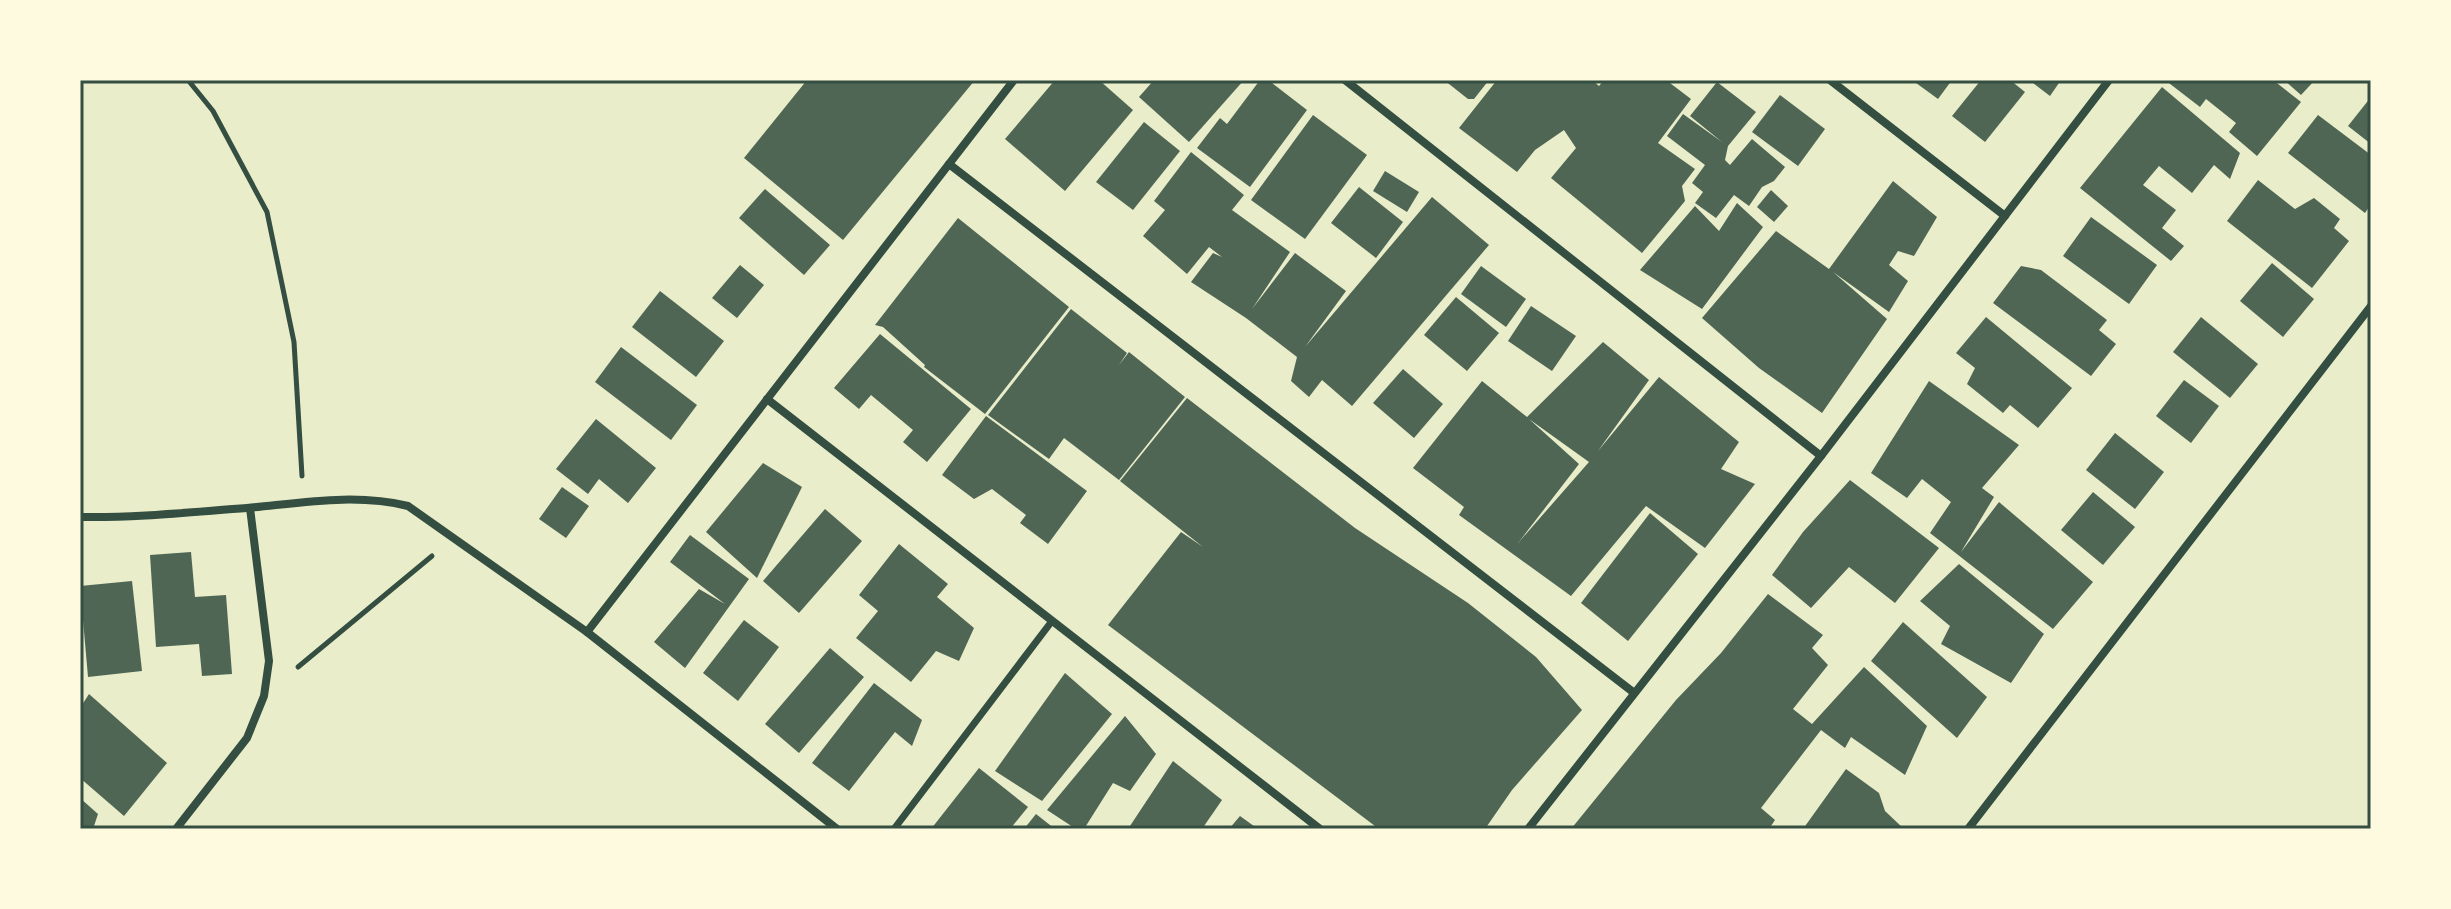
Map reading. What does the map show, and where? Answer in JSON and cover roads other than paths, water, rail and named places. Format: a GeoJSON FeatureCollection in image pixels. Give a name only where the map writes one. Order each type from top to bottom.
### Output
{"type":"FeatureCollection","features":[{"type":"Feature","properties":{"kind":"street"},"geometry":{"type":"LineString","coordinates":[[587,632],[1014,80]]}},
{"type":"Feature","properties":{"kind":"street"},"geometry":{"type":"LineString","coordinates":[[1345,80],[1821,456]]}},
{"type":"Feature","properties":{"kind":"street"},"geometry":{"type":"LineString","coordinates":[[1830,80],[2005,216]]}},
{"type":"Feature","properties":{"kind":"street"},"geometry":{"type":"LineString","coordinates":[[1528,829],[1821,456],[2109,80]]}},
{"type":"Feature","properties":{"kind":"street"},"geometry":{"type":"LineString","coordinates":[[949,164],[1633,692]]}},
{"type":"Feature","properties":{"kind":"street"},"geometry":{"type":"LineString","coordinates":[[1968,829],[2371,306]]}},
{"type":"Feature","properties":{"kind":"street"},"geometry":{"type":"LineString","coordinates":[[767,399],[1320,829]]}},
{"type":"Feature","properties":{"kind":"street"},"geometry":{"type":"LineString","coordinates":[[80,517],[250,508],[303,501],[383,500],[408,506],[587,632],[837,829]]}},
{"type":"Feature","properties":{"kind":"street"},"geometry":{"type":"LineString","coordinates":[[176,829],[247,738],[264,696],[269,661],[250,508]]}},
{"type":"Feature","properties":{"kind":"street"},"geometry":{"type":"LineString","coordinates":[[894,829],[1052,621]]}}]}
